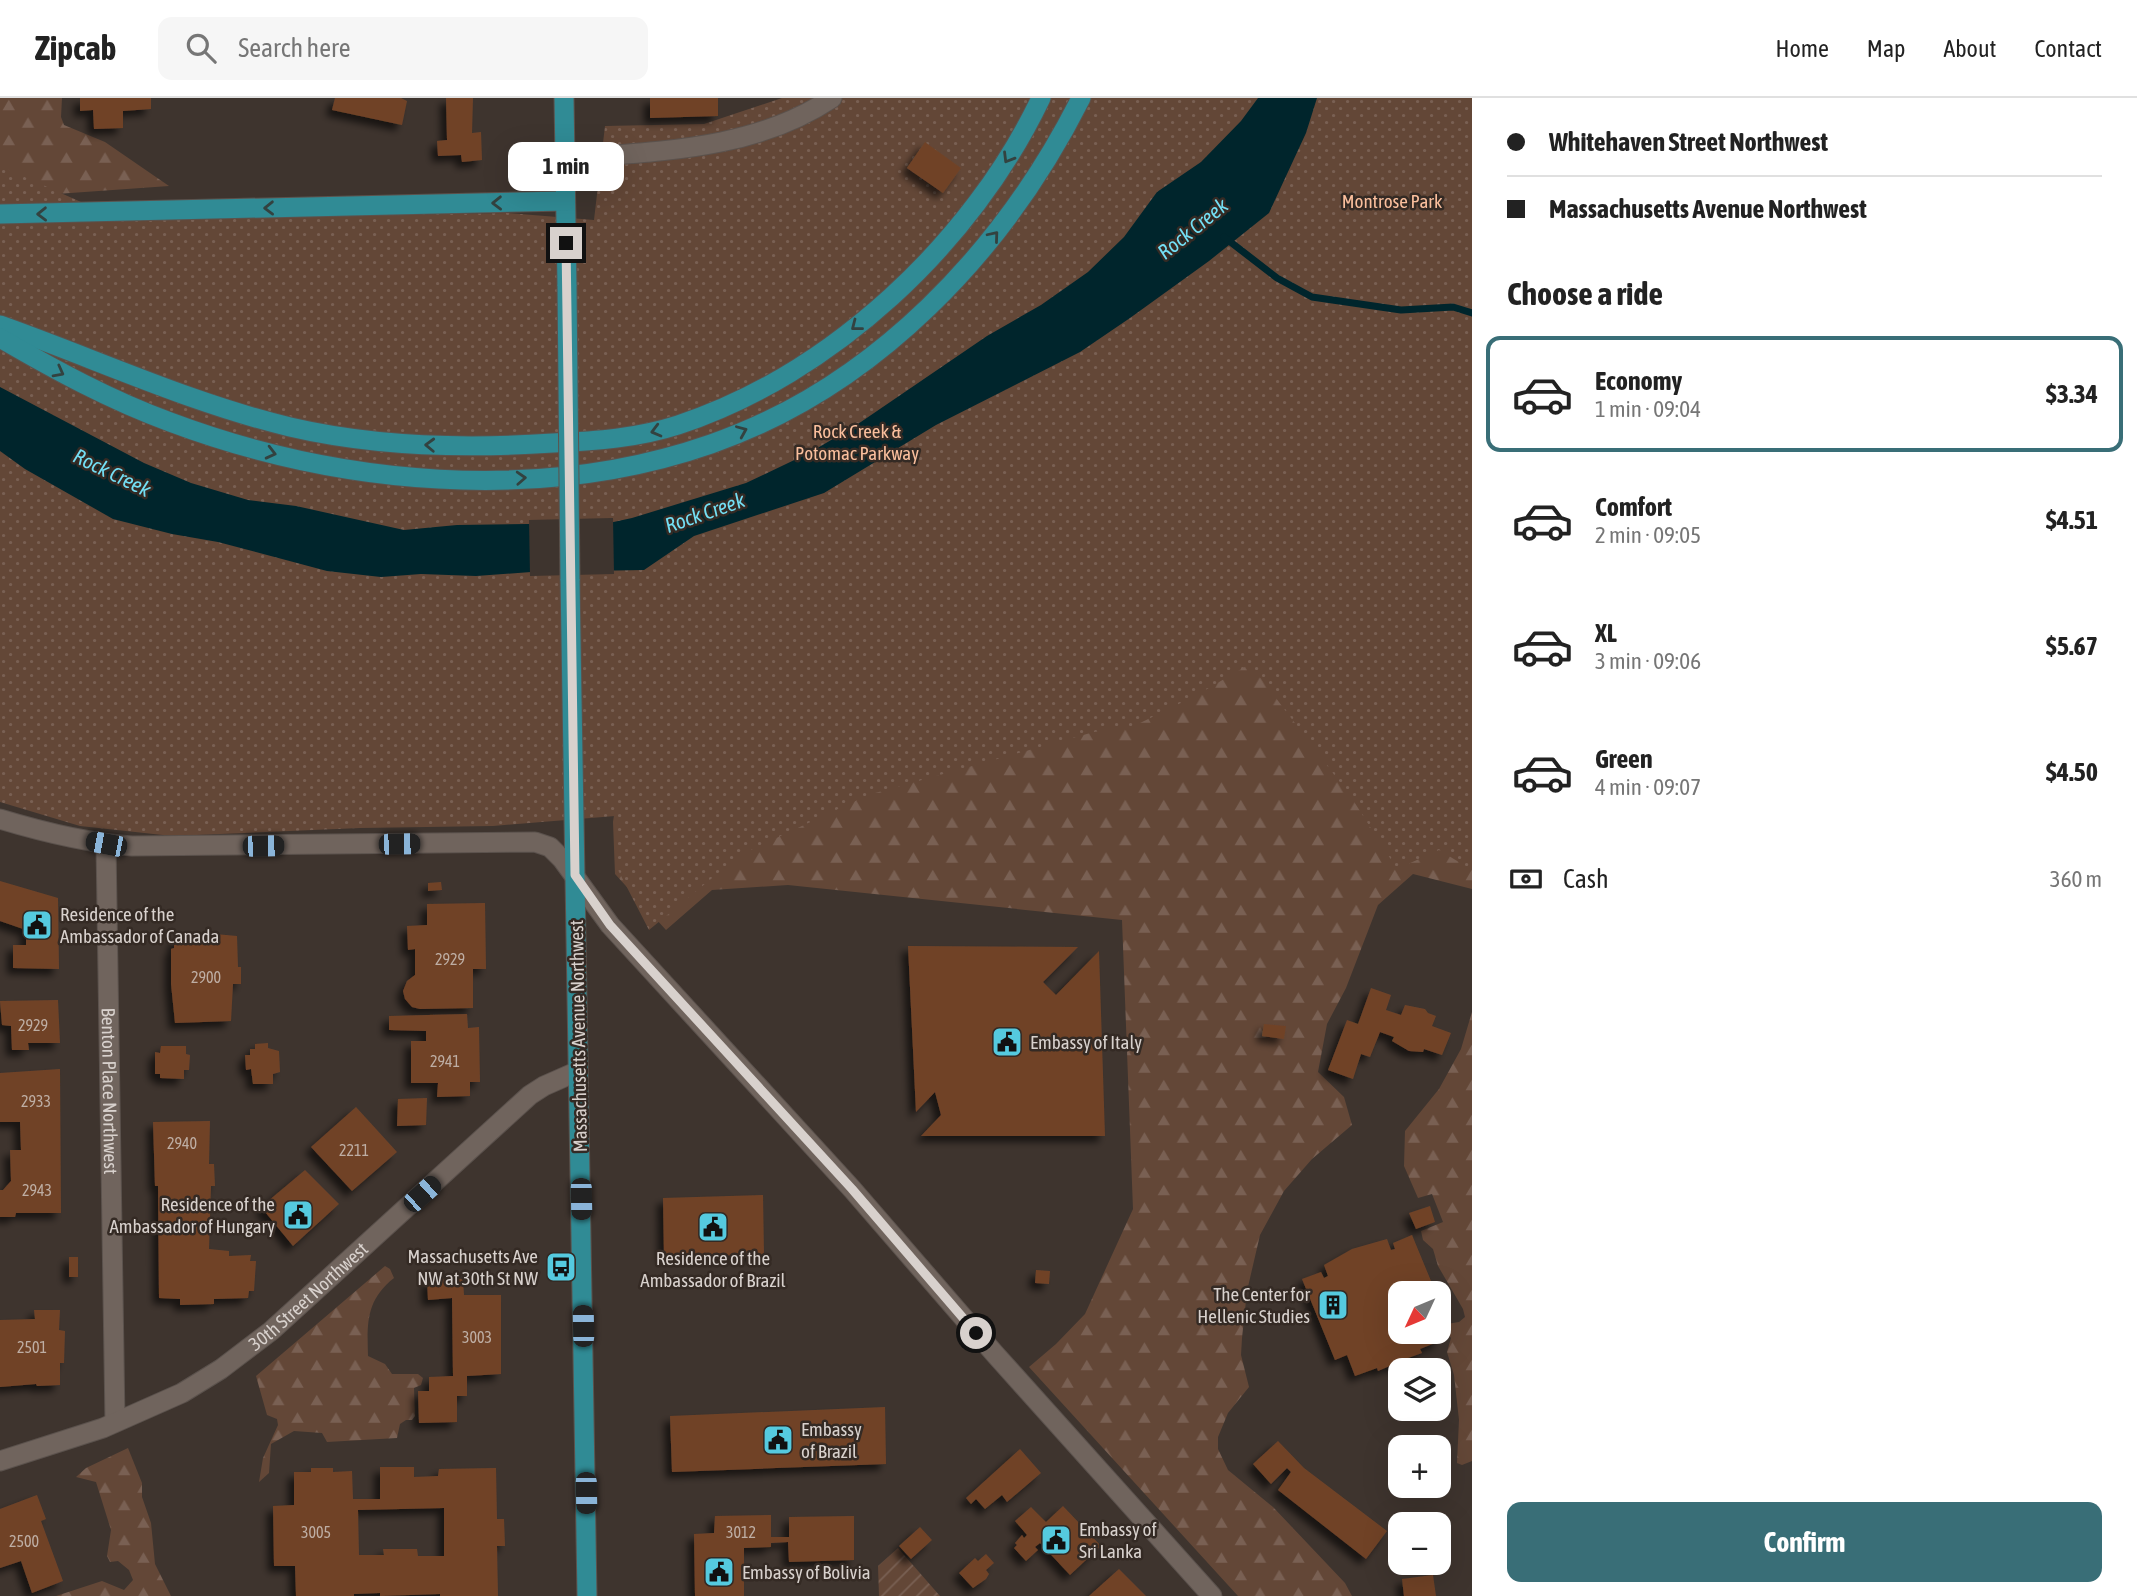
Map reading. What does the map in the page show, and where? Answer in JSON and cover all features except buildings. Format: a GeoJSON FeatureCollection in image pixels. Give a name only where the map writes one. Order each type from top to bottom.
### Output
{"type":"FeatureCollection","features":[{"type":"Feature","properties":{"kind":"main road","name":"Massachusetts Avenue Northwest"},"geometry":{"type":"LineString","coordinates":[[564,98],[587,1596]]}},
{"type":"Feature","properties":{"kind":"main road"},"geometry":{"type":"LineString","coordinates":[[0,325],[202,401],[244,415],[326,434],[414,445],[469,447],[603,440],[640,435],[677,425],[749,395],[820,353],[873,312],[925,263],[980,199],[1005,164],[1041,98]]}},
{"type":"Feature","properties":{"kind":"main road"},"geometry":{"type":"LineString","coordinates":[[0,338],[60,373],[171,423],[265,452],[313,463],[402,476],[455,479],[518,479],[629,467],[712,444],[749,429],[824,389],[891,341],[949,287],[1005,222],[1052,151],[1081,98]]}},
{"type":"Feature","properties":{"kind":"main road"},"geometry":{"type":"LineString","coordinates":[[0,214],[565,201]]}},
{"type":"Feature","properties":{"kind":"street"},"geometry":{"type":"LineString","coordinates":[[564,159],[688,148],[730,141],[762,133],[791,121],[832,98]]}},
{"type":"Feature","properties":{"kind":"street"},"geometry":{"type":"LineString","coordinates":[[0,819],[31,829],[106,844],[154,847],[535,842],[550,846],[575,875],[610,925],[852,1189],[1001,1361],[1212,1596]]}},
{"type":"Feature","properties":{"kind":"street","name":"Benton Place Northwest"},"geometry":{"type":"LineString","coordinates":[[106,844],[115,1422]]}},
{"type":"Feature","properties":{"kind":"street","name":"30th Street Northwest"},"geometry":{"type":"LineString","coordinates":[[0,1461],[115,1422],[182,1393],[239,1356],[271,1331],[530,1095],[578,1071]]}},
{"type":"Feature","properties":{"kind":"green space"},"geometry":{"type":"Polygon","coordinates":[[[0,98],[62,98],[61,117],[64,125],[105,142],[169,186],[0,198],[0,98]]]}},
{"type":"Feature","properties":{"kind":"green space","name":"Rock Creek & Potomac Parkway"},"geometry":{"type":"Polygon","coordinates":[[[782,98],[1472,98],[1472,870],[1439,850],[1397,869],[1351,797],[1250,664],[1195,696],[1134,726],[1094,732],[868,795],[740,855],[649,930],[618,870],[615,816],[493,826],[360,828],[172,836],[80,826],[0,802],[0,166],[99,210],[258,217],[508,213],[594,220],[605,126],[704,124],[782,98]]]}},
{"type":"Feature","properties":{"kind":"green space","name":"Montrose Park"},"geometry":{"type":"Polygon","coordinates":[[[1472,98],[1472,889],[1413,874],[1378,905],[1346,988],[1327,1024],[1318,1072],[1344,1097],[1352,1125],[1312,1159],[1284,1191],[1260,1235],[1247,1291],[1242,1338],[1241,1355],[1249,1387],[1228,1413],[1218,1437],[1218,1449],[1228,1470],[1273,1507],[1345,1583],[1352,1596],[1238,1596],[1029,1367],[1085,1314],[1133,1209],[1122,920],[788,885],[712,890],[666,930],[615,874],[613,822],[625,743],[1472,98]]]}},
{"type":"Feature","properties":{"kind":"green space"},"geometry":{"type":"Polygon","coordinates":[[[1472,1012],[1472,1461],[1462,1465],[1457,1463],[1459,1420],[1451,1358],[1447,1352],[1451,1344],[1451,1323],[1465,1317],[1451,1288],[1451,1281],[1447,1281],[1438,1266],[1433,1249],[1423,1240],[1421,1231],[1443,1222],[1432,1194],[1418,1198],[1404,1166],[1405,1131],[1439,1089],[1461,1049],[1472,1012]]]}},
{"type":"Feature","properties":{"kind":"green space"},"geometry":{"type":"Polygon","coordinates":[[[385,1266],[390,1269],[394,1278],[378,1295],[370,1313],[368,1356],[385,1364],[392,1374],[418,1374],[423,1378],[421,1385],[414,1388],[415,1416],[412,1420],[400,1424],[397,1438],[327,1442],[322,1433],[294,1431],[271,1444],[269,1473],[259,1482],[263,1458],[278,1425],[277,1419],[267,1415],[256,1376],[385,1266]]]}},
{"type":"Feature","properties":{"kind":"green space"},"geometry":{"type":"Polygon","coordinates":[[[128,1448],[142,1483],[142,1497],[151,1523],[155,1564],[171,1596],[56,1596],[102,1581],[124,1590],[133,1580],[129,1570],[118,1561],[110,1562],[107,1556],[111,1530],[96,1482],[76,1477],[86,1468],[128,1448]]]}},
{"type":"Feature","properties":{"kind":"green space"},"geometry":{"type":"Polygon","coordinates":[[[898,1548],[940,1596],[879,1596],[878,1566],[898,1548]]]}},
{"type":"Feature","properties":{"kind":"water","name":"Rock Creek"},"geometry":{"type":"Polygon","coordinates":[[[1258,98],[1317,98],[1306,133],[1269,213],[1209,261],[1080,352],[936,425],[824,493],[694,536],[644,570],[381,577],[327,571],[218,542],[113,519],[25,469],[0,451],[0,387],[144,463],[191,483],[248,500],[296,506],[404,530],[457,525],[609,523],[632,518],[746,483],[809,453],[855,426],[987,336],[1041,305],[1088,272],[1124,237],[1157,192],[1201,162],[1241,121],[1258,98]]]}},
{"type":"Feature","properties":{"kind":"pier"},"geometry":{"type":"Polygon","coordinates":[[[613,518],[614,574],[530,576],[529,520],[613,518]]]}},
{"type":"Feature","properties":{"kind":"waterway"},"geometry":{"type":"LineString","coordinates":[[1224,237],[1277,278],[1312,297],[1401,310],[1453,307],[1472,313]]}},
{"type":"Feature","properties":{"kind":"place","name":"Residence of the Ambassador of Canada"},"geometry":{"type":"Point","coordinates":[37,925]}},
{"type":"Feature","properties":{"kind":"place","name":"Embassy of Italy"},"geometry":{"type":"Point","coordinates":[1007,1042]}},
{"type":"Feature","properties":{"kind":"place","name":"Residence of the Ambassador of Hungary"},"geometry":{"type":"Point","coordinates":[298,1215]}},
{"type":"Feature","properties":{"kind":"place","name":"Residence of the Ambassador of Brazil"},"geometry":{"type":"Point","coordinates":[713,1227]}},
{"type":"Feature","properties":{"kind":"place","name":"Massachusetts Ave NW at 30th St NW"},"geometry":{"type":"Point","coordinates":[561,1267]}},
{"type":"Feature","properties":{"kind":"place","name":"The Center for Hellenic Studies"},"geometry":{"type":"Point","coordinates":[1333,1305]}},
{"type":"Feature","properties":{"kind":"place","name":"Embassy of Brazil"},"geometry":{"type":"Point","coordinates":[778,1440]}},
{"type":"Feature","properties":{"kind":"place","name":"Embassy of Sri Lanka"},"geometry":{"type":"Point","coordinates":[1056,1540]}},
{"type":"Feature","properties":{"kind":"place","name":"Embassy of Bolivia"},"geometry":{"type":"Point","coordinates":[719,1572]}},
{"type":"Feature","properties":{"kind":"route"},"geometry":{"type":"LineString","coordinates":[[566,243],[575,875],[610,925],[852,1189],[976,1333]]}}]}
